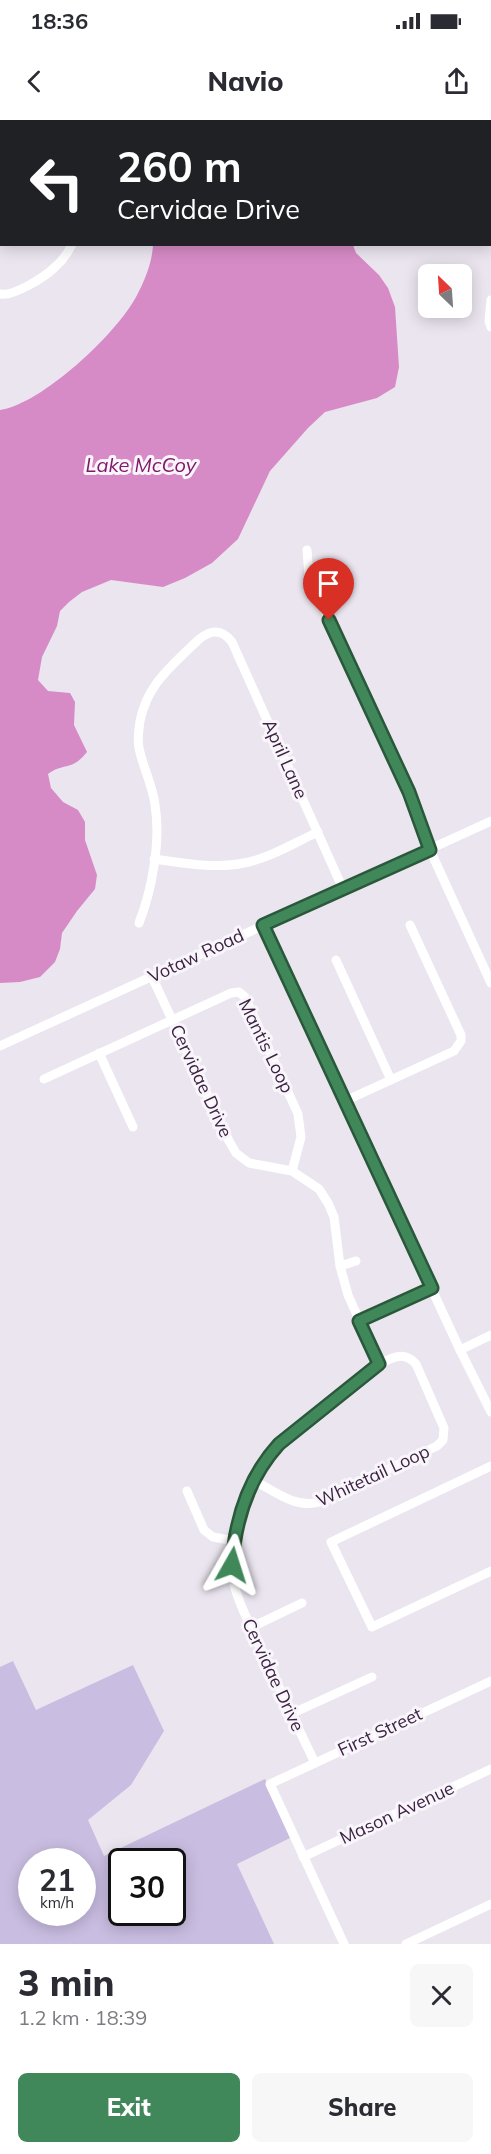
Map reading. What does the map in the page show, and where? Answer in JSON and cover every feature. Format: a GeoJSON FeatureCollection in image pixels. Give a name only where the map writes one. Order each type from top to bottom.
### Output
{"type":"FeatureCollection","features":[{"type":"Feature","properties":{"kind":"street"},"geometry":{"type":"LineString","coordinates":[[0,294],[6,296],[14,293],[55,268],[71,246]]}},
{"type":"Feature","properties":{"kind":"street"},"geometry":{"type":"LineString","coordinates":[[491,300],[489,306],[491,327]]}},
{"type":"Feature","properties":{"kind":"street"},"geometry":{"type":"LineString","coordinates":[[306,550],[309,577],[409,792],[430,850],[491,983]]}},
{"type":"Feature","properties":{"kind":"street","name":"April Lane"},"geometry":{"type":"LineString","coordinates":[[154,859],[155,804],[138,744],[143,708],[152,687],[201,637],[212,632],[221,632],[227,635],[232,642],[343,889]]}},
{"type":"Feature","properties":{"kind":"street","name":"Votaw Road"},"geometry":{"type":"LineString","coordinates":[[0,1046],[491,821]]}},
{"type":"Feature","properties":{"kind":"street"},"geometry":{"type":"LineString","coordinates":[[139,922],[146,907],[154,859],[222,866],[244,863],[265,857],[318,832]]}},
{"type":"Feature","properties":{"kind":"street"},"geometry":{"type":"LineString","coordinates":[[263,925],[491,1412]]}},
{"type":"Feature","properties":{"kind":"street"},"geometry":{"type":"LineString","coordinates":[[345,1101],[454,1051],[461,1041],[461,1035],[410,925]]}},
{"type":"Feature","properties":{"kind":"street"},"geometry":{"type":"LineString","coordinates":[[480,960],[491,955]]}},
{"type":"Feature","properties":{"kind":"street"},"geometry":{"type":"LineString","coordinates":[[336,960],[391,1080]]}},
{"type":"Feature","properties":{"kind":"street","name":"Cervidae Drive"},"geometry":{"type":"LineString","coordinates":[[152,977],[236,1153],[249,1162],[292,1171],[319,1189],[328,1203],[334,1217],[340,1266],[352,1306],[379,1364],[279,1444],[267,1457],[253,1480],[234,1541],[232,1565],[240,1604],[315,1762]]}},
{"type":"Feature","properties":{"kind":"street","name":"Mantis Loop"},"geometry":{"type":"LineString","coordinates":[[44,1079],[231,993],[239,992],[245,997],[298,1114],[301,1137],[292,1171]]}},
{"type":"Feature","properties":{"kind":"street"},"geometry":{"type":"LineString","coordinates":[[99,1053],[133,1126]]}},
{"type":"Feature","properties":{"kind":"street"},"geometry":{"type":"LineString","coordinates":[[340,1266],[356,1261]]}},
{"type":"Feature","properties":{"kind":"street"},"geometry":{"type":"LineString","coordinates":[[359,1321],[432,1288]]}},
{"type":"Feature","properties":{"kind":"street"},"geometry":{"type":"LineString","coordinates":[[460,1350],[491,1335]]}},
{"type":"Feature","properties":{"kind":"street","name":"Whitetail Loop"},"geometry":{"type":"LineString","coordinates":[[253,1480],[298,1504],[307,1505],[319,1502],[437,1446],[443,1440],[444,1428],[416,1364],[411,1358],[405,1356],[394,1357],[379,1364]]}},
{"type":"Feature","properties":{"kind":"street"},"geometry":{"type":"LineString","coordinates":[[491,1466],[332,1542],[372,1627],[491,1571]]}},
{"type":"Feature","properties":{"kind":"street"},"geometry":{"type":"LineString","coordinates":[[187,1491],[204,1530],[213,1537],[234,1541]]}},
{"type":"Feature","properties":{"kind":"street"},"geometry":{"type":"LineString","coordinates":[[252,1627],[302,1603]]}},
{"type":"Feature","properties":{"kind":"street"},"geometry":{"type":"LineString","coordinates":[[291,1714],[372,1677]]}},
{"type":"Feature","properties":{"kind":"street","name":"First Street"},"geometry":{"type":"LineString","coordinates":[[303,1857],[270,1784],[491,1681]]}},
{"type":"Feature","properties":{"kind":"street","name":"Mason Avenue"},"geometry":{"type":"LineString","coordinates":[[303,1857],[491,1768]]}},
{"type":"Feature","properties":{"kind":"street"},"geometry":{"type":"LineString","coordinates":[[303,1857],[344,1944]]}},
{"type":"Feature","properties":{"kind":"street"},"geometry":{"type":"LineString","coordinates":[[406,1944],[491,1904]]}},
{"type":"Feature","properties":{"kind":"shaded area"},"geometry":{"type":"Polygon","coordinates":[[[13,1661],[36,1710],[133,1665],[164,1731],[131,1785],[88,1820],[104,1856],[108,1854],[108,1926],[186,1926],[186,1848],[121,1848],[265,1779],[292,1837],[237,1864],[274,1944],[0,1944],[0,1667],[13,1661]]]}},
{"type":"Feature","properties":{"kind":"water","name":"Lake McCoy"},"geometry":{"type":"Polygon","coordinates":[[[153,246],[353,246],[356,253],[379,275],[388,288],[395,307],[399,367],[395,387],[377,398],[325,412],[308,428],[270,471],[238,539],[212,563],[163,587],[111,580],[82,592],[60,611],[57,626],[42,657],[38,680],[48,691],[70,693],[75,702],[74,725],[87,752],[72,765],[48,774],[51,788],[63,802],[78,810],[85,822],[85,840],[97,875],[95,889],[62,933],[60,949],[55,962],[40,977],[20,982],[0,983],[0,410],[17,405],[36,395],[76,365],[95,347],[136,297],[150,265],[153,246]]]}},
{"type":"Feature","properties":{"kind":"route"},"geometry":{"type":"LineString","coordinates":[[232,1565],[234,1541],[244,1503],[253,1480],[267,1457],[279,1444],[379,1364],[359,1321],[432,1288],[263,925],[430,850],[409,792],[329,620]]}}]}
